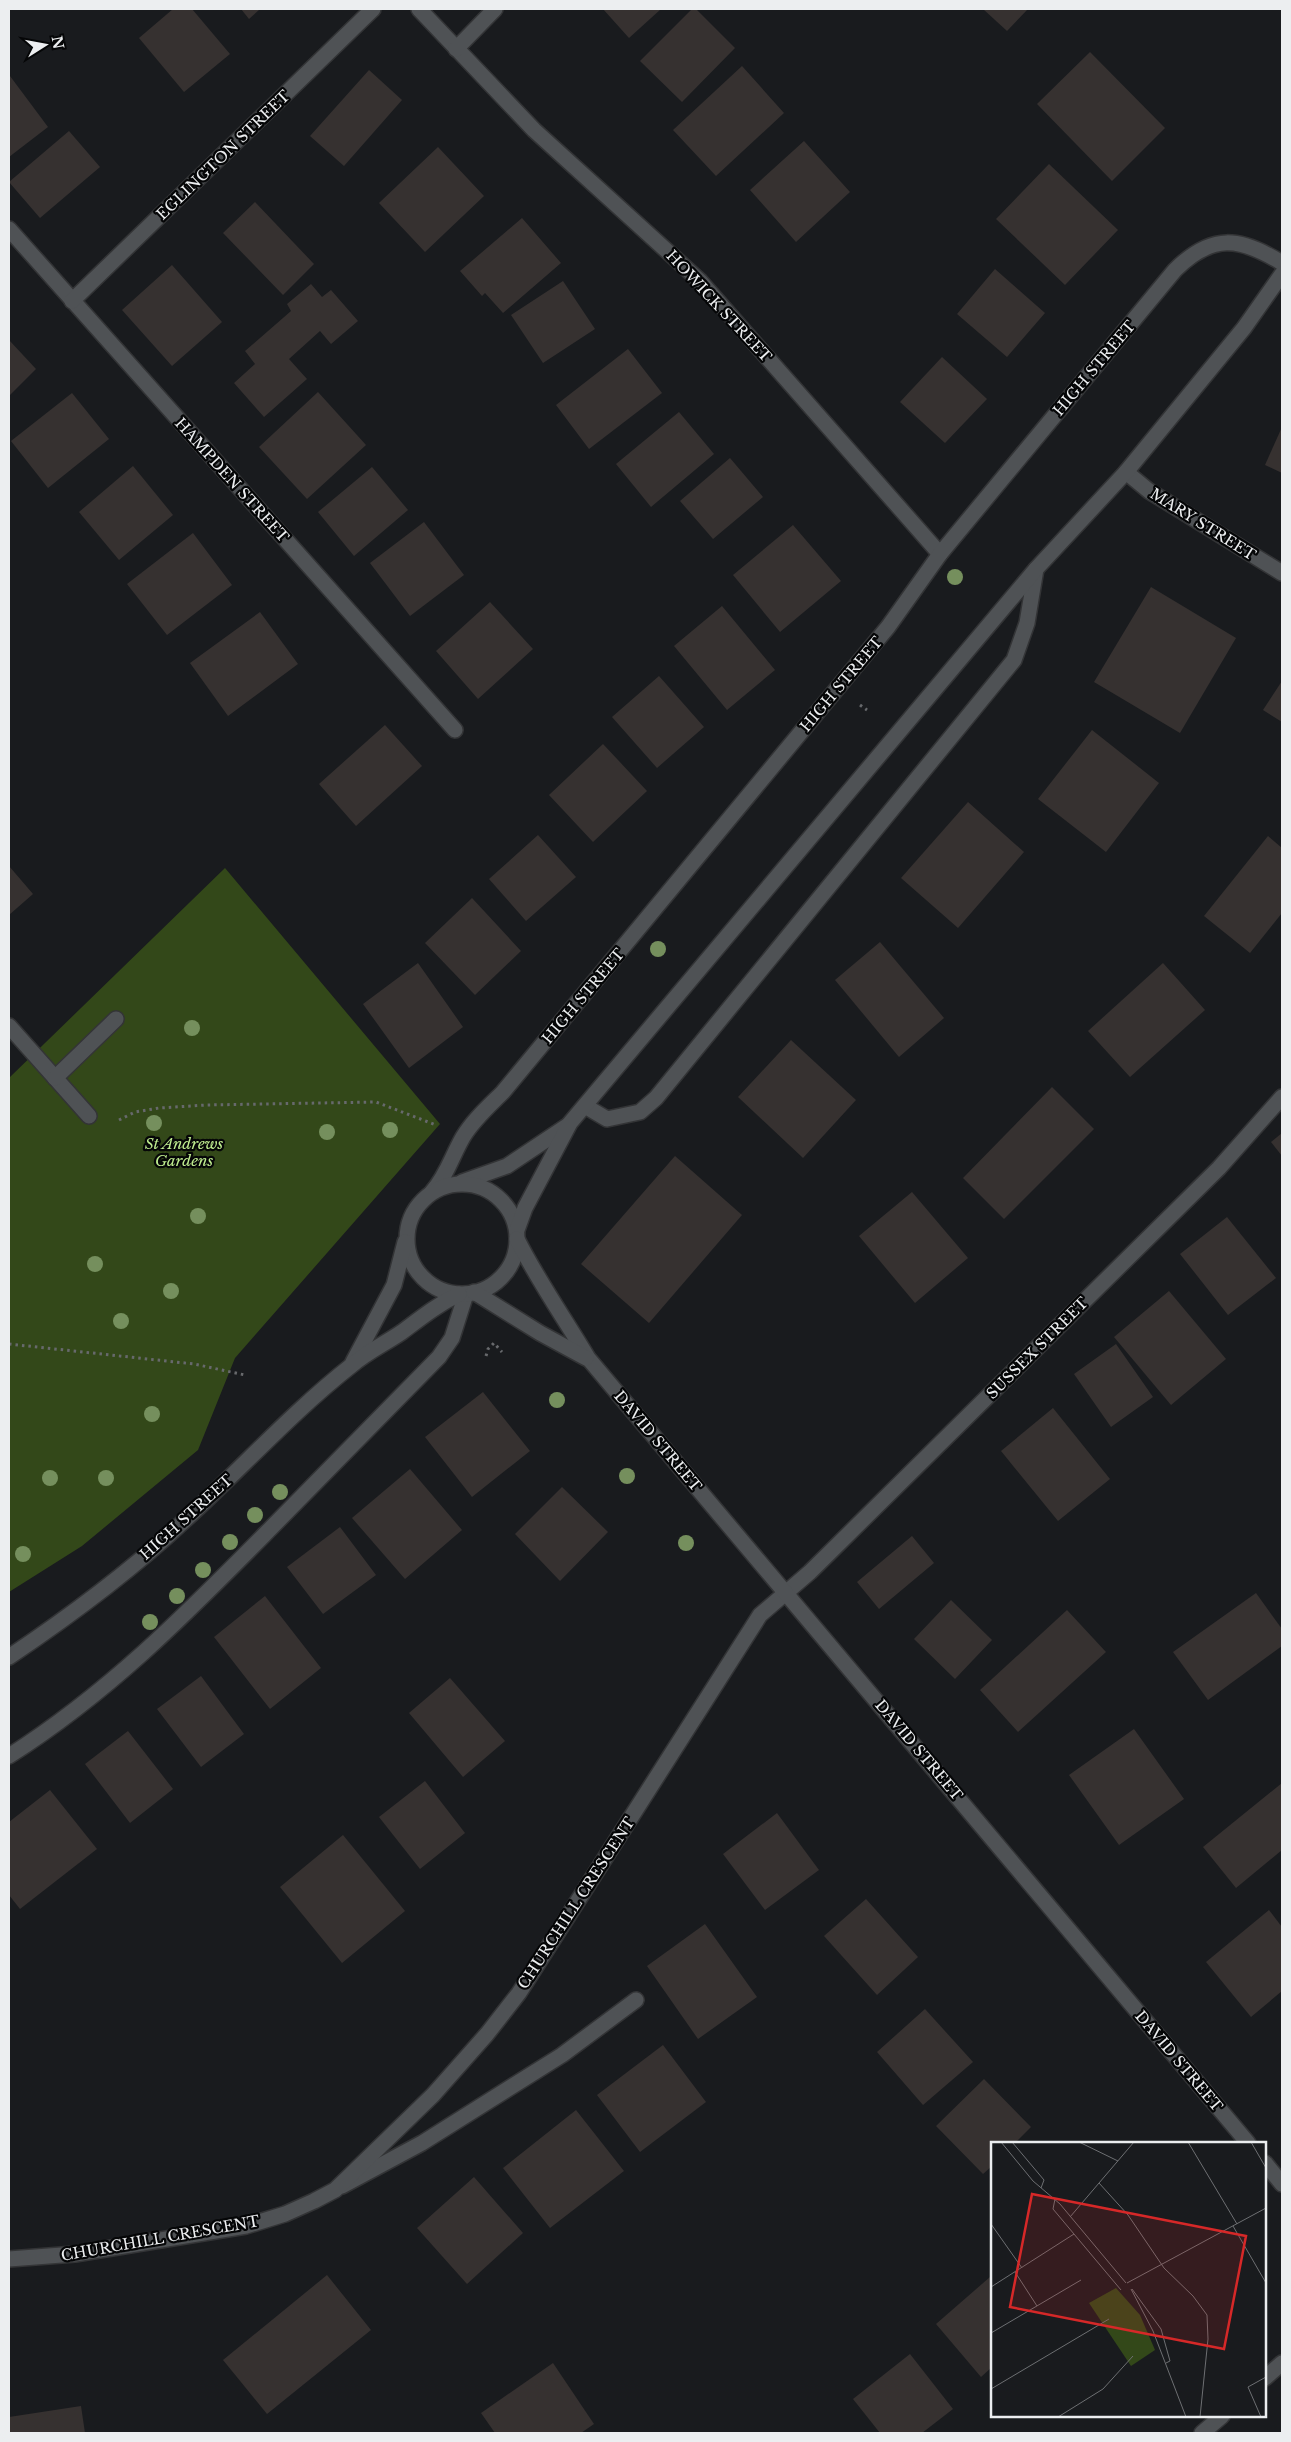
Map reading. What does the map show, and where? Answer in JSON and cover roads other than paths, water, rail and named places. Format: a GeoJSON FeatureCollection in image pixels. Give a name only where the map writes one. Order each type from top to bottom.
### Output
{"type":"FeatureCollection","features":[{"type":"Feature","properties":{"kind":"street","name":"EGLINGTON STREET"},"geometry":{"type":"LineString","coordinates":[[72,301],[373,9]]}},
{"type":"Feature","properties":{"kind":"street","name":"HOWICK STREET"},"geometry":{"type":"LineString","coordinates":[[419,9],[534,130],[700,281],[940,554]]}},
{"type":"Feature","properties":{"kind":"street"},"geometry":{"type":"LineString","coordinates":[[456,49],[495,9]]}},
{"type":"Feature","properties":{"kind":"street","name":"HAMPDEN STREET"},"geometry":{"type":"LineString","coordinates":[[9,229],[455,730]]}},
{"type":"Feature","properties":{"kind":"street","name":"HIGH STREET"},"geometry":{"type":"LineString","coordinates":[[432,1192],[446,1173],[456,1150],[472,1124],[503,1092],[882,634],[940,554],[1190,255],[1211,244],[1238,242],[1262,251],[1282,263]]}},
{"type":"Feature","properties":{"kind":"street"},"geometry":{"type":"LineString","coordinates":[[570,1123],[507,1166],[432,1192],[417,1206],[407,1234],[411,1260],[420,1275],[434,1286],[466,1293],[489,1287],[502,1277],[515,1256],[517,1235],[525,1208],[570,1123],[1036,569],[1126,472],[1244,328],[1282,274]]}},
{"type":"Feature","properties":{"kind":"street","name":"MARY STREET"},"geometry":{"type":"LineString","coordinates":[[1126,472],[1149,491],[1282,573]]}},
{"type":"Feature","properties":{"kind":"street"},"geometry":{"type":"LineString","coordinates":[[585,1106],[607,1119],[640,1112],[656,1098],[1014,660],[1027,623],[1036,569]]}},
{"type":"Feature","properties":{"kind":"street"},"geometry":{"type":"LineString","coordinates":[[55,1078],[116,1019]]}},
{"type":"Feature","properties":{"kind":"street"},"geometry":{"type":"LineString","coordinates":[[9,1026],[89,1116]]}},
{"type":"Feature","properties":{"kind":"street","name":"SUSSEX STREET"},"geometry":{"type":"LineString","coordinates":[[787,1593],[1219,1168],[1282,1097]]}},
{"type":"Feature","properties":{"kind":"street"},"geometry":{"type":"LineString","coordinates":[[459,1183],[477,1185],[494,1193],[511,1213],[517,1235]]}},
{"type":"Feature","properties":{"kind":"street","name":"HIGH STREET"},"geometry":{"type":"LineString","coordinates":[[352,1364],[394,1285],[407,1234]]}},
{"type":"Feature","properties":{"kind":"street","name":"DAVID STREET"},"geometry":{"type":"LineString","coordinates":[[517,1235],[531,1267],[588,1358],[1247,2142]]}},
{"type":"Feature","properties":{"kind":"street"},"geometry":{"type":"LineString","coordinates":[[9,1756],[73,1712],[152,1647],[439,1358],[452,1338],[466,1293]]}},
{"type":"Feature","properties":{"kind":"street","name":"HIGH STREET"},"geometry":{"type":"LineString","coordinates":[[9,1657],[45,1633],[102,1589],[184,1521],[286,1422],[352,1364],[401,1332],[435,1306],[466,1293]]}},
{"type":"Feature","properties":{"kind":"street","name":"DAVID STREET"},"geometry":{"type":"LineString","coordinates":[[466,1293],[588,1358]]}},
{"type":"Feature","properties":{"kind":"street","name":"CHURCHILL CRESCENT"},"geometry":{"type":"LineString","coordinates":[[334,2190],[433,2095],[487,2034],[519,1993],[760,1616],[787,1593]]}},
{"type":"Feature","properties":{"kind":"street","name":"CHURCHILL CRESCENT"},"geometry":{"type":"LineString","coordinates":[[9,2259],[75,2254],[246,2226],[285,2214],[422,2143],[562,2056],[636,2000]]}},
{"type":"Feature","properties":{"kind":"street"},"geometry":{"type":"LineString","coordinates":[[1266,2164],[1282,2184]]}},
{"type":"Feature","properties":{"kind":"street"},"geometry":{"type":"LineString","coordinates":[[1266,2377],[1282,2363]]}},
{"type":"Feature","properties":{"kind":"street"},"geometry":{"type":"LineString","coordinates":[[1202,2433],[1221,2417]]}},
{"type":"Feature","properties":{"kind":"park label","name":"St Andrews Gardens"},"geometry":{"type":"Point","coordinates":[184,1152]}}]}
